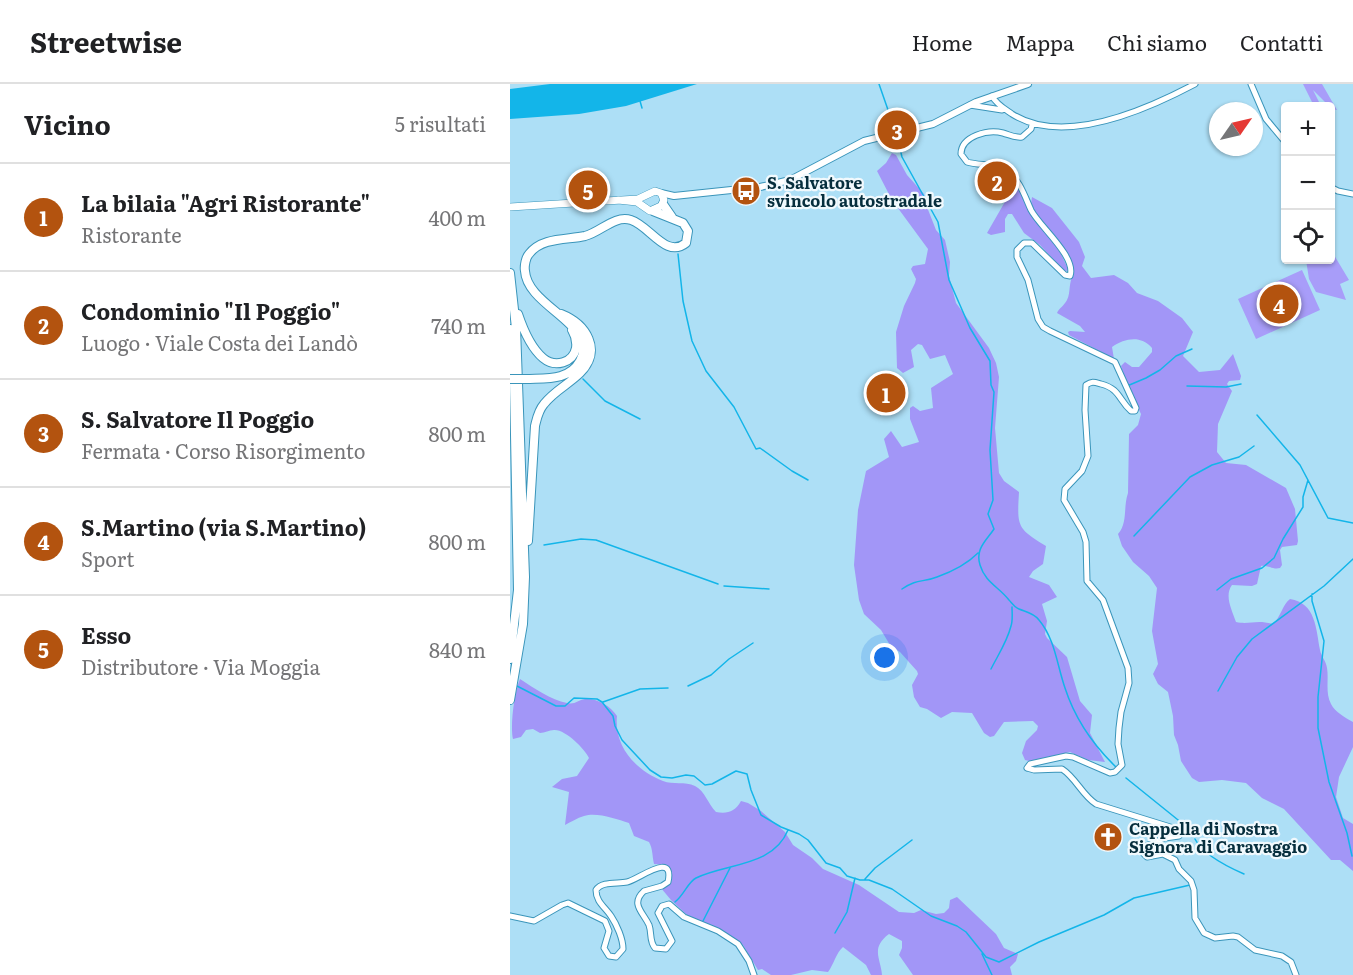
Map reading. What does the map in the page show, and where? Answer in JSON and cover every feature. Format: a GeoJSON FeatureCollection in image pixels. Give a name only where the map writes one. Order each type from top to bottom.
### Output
{"type":"FeatureCollection","features":[{"type":"Feature","properties":{"kind":"highway"},"geometry":{"type":"LineString","coordinates":[[510,380],[563,376],[576,368],[581,359],[584,343],[580,333],[534,293],[526,283],[524,269],[528,254],[542,244],[587,235],[617,220],[628,219],[638,223],[669,247],[678,248],[687,241],[688,231],[683,223],[667,213],[663,204]]}},
{"type":"Feature","properties":{"kind":"highway"},"geometry":{"type":"LineString","coordinates":[[653,211],[672,217]]}},
{"type":"Feature","properties":{"kind":"highway"},"geometry":{"type":"LineString","coordinates":[[510,273],[520,405],[524,572],[518,660],[510,700]]}},
{"type":"Feature","properties":{"kind":"highway"},"geometry":{"type":"LineString","coordinates":[[512,288],[523,329],[544,359],[560,364],[573,355],[577,346],[571,326]]}},
{"type":"Feature","properties":{"kind":"highway"},"geometry":{"type":"LineString","coordinates":[[523,558],[534,426],[539,410],[553,394],[581,372],[590,351],[589,338],[582,327],[573,319],[554,311]]}},
{"type":"Feature","properties":{"kind":"highway"},"geometry":{"type":"LineString","coordinates":[[510,329],[514,382],[518,533]]}},
{"type":"Feature","properties":{"kind":"highway"},"geometry":{"type":"LineString","coordinates":[[510,394],[510,402]]}},
{"type":"Feature","properties":{"kind":"highway"},"geometry":{"type":"LineString","coordinates":[[510,480],[523,558]]}},
{"type":"Feature","properties":{"kind":"highway"},"geometry":{"type":"LineString","coordinates":[[510,659],[522,590]]}},
{"type":"Feature","properties":{"kind":"main road"},"geometry":{"type":"LineString","coordinates":[[510,207],[618,200],[645,196],[654,191],[674,196],[760,187],[783,182],[864,141],[933,124],[969,105],[1028,84]]}},
{"type":"Feature","properties":{"kind":"main road"},"geometry":{"type":"LineString","coordinates":[[661,194],[664,198],[663,204]]}},
{"type":"Feature","properties":{"kind":"main road"},"geometry":{"type":"LineString","coordinates":[[643,206],[642,201],[645,196]]}},
{"type":"Feature","properties":{"kind":"main road"},"geometry":{"type":"LineString","coordinates":[[618,200],[637,202],[647,211],[653,211],[674,196]]}},
{"type":"Feature","properties":{"kind":"street"},"geometry":{"type":"LineString","coordinates":[[989,97],[1007,111],[1032,125],[1058,128],[1119,116],[1165,100],[1195,84]]}},
{"type":"Feature","properties":{"kind":"street"},"geometry":{"type":"LineString","coordinates":[[1251,84],[1266,119],[1281,137]]}},
{"type":"Feature","properties":{"kind":"street"},"geometry":{"type":"LineString","coordinates":[[989,97],[989,107]]}},
{"type":"Feature","properties":{"kind":"street"},"geometry":{"type":"LineString","coordinates":[[969,105],[1007,111]]}},
{"type":"Feature","properties":{"kind":"street"},"geometry":{"type":"LineString","coordinates":[[1032,125],[1027,134],[1019,138],[1002,132],[989,132],[976,136],[967,140],[961,154],[967,162],[1004,169],[1011,174],[1028,199],[1037,219],[1065,256],[1072,274],[1068,277],[1032,243],[1024,243],[1017,250],[1017,257],[1028,280],[1038,320],[1050,332],[1115,362],[1136,409],[1131,411],[1117,391],[1110,387],[1091,382],[1086,385],[1084,410],[1088,456],[1082,471],[1067,484],[1063,494],[1065,505],[1083,532],[1086,542],[1087,580],[1103,600],[1128,668],[1129,683],[1121,712],[1118,744],[1122,765],[1110,773],[1066,756],[1030,764],[1027,768],[1062,769],[1072,777],[1090,801],[1180,830],[1179,836],[1166,838],[1146,846],[1143,853],[1147,857],[1163,854],[1175,860],[1191,881],[1194,890],[1195,918],[1201,930],[1211,938],[1238,937],[1255,950],[1287,959],[1294,967],[1296,975]]}},
{"type":"Feature","properties":{"kind":"street"},"geometry":{"type":"LineString","coordinates":[[1335,190],[1353,194]]}},
{"type":"Feature","properties":{"kind":"street"},"geometry":{"type":"LineString","coordinates":[[510,916],[534,921],[568,903],[605,921],[609,931],[604,948],[609,956],[616,957],[623,949],[622,941],[611,916],[596,896],[596,890],[602,885],[635,880],[652,869],[659,866],[664,867],[668,870],[668,882],[644,891],[637,901],[638,908],[650,929],[652,944],[655,948],[666,949],[672,941],[658,914],[662,906],[673,905],[684,917],[738,944],[749,961],[754,975]]}},
{"type":"Feature","properties":{"kind":"shaded area"},"geometry":{"type":"Polygon","coordinates":[[[1303,84],[1322,84],[1332,102],[1325,102],[1313,90],[1319,102],[1312,102],[1303,84]]]}},
{"type":"Feature","properties":{"kind":"shaded area"},"geometry":{"type":"Polygon","coordinates":[[[892,153],[896,155],[907,175],[924,194],[936,230],[945,240],[950,262],[949,276],[956,303],[989,348],[996,363],[999,377],[995,428],[999,473],[1004,481],[1019,492],[1018,513],[1024,530],[1046,546],[1043,564],[1029,577],[1049,585],[1057,597],[1042,604],[1047,621],[1045,634],[1067,657],[1080,701],[1092,715],[1090,733],[1105,762],[1088,760],[1070,752],[1025,760],[1022,753],[1026,741],[1038,726],[1033,721],[1004,722],[994,736],[990,737],[984,733],[972,713],[952,712],[941,718],[920,707],[914,697],[912,685],[918,674],[917,671],[900,652],[890,645],[881,630],[864,614],[859,600],[854,565],[858,510],[866,471],[889,457],[884,439],[891,431],[902,447],[919,442],[910,419],[910,408],[913,406],[920,411],[933,408],[931,388],[953,374],[945,355],[930,359],[922,345],[918,344],[911,350],[914,367],[903,373],[897,368],[896,332],[916,279],[911,269],[913,266],[925,264],[928,249],[892,200],[877,171],[892,153]]]}},
{"type":"Feature","properties":{"kind":"shaded area"},"geometry":{"type":"Polygon","coordinates":[[[1016,184],[1032,216],[1061,254],[1067,271],[1063,270],[1040,245],[1024,233],[1012,214],[1008,214],[1005,219],[1005,232],[991,235],[987,233],[1006,200],[1010,186],[1016,184]]]}},
{"type":"Feature","properties":{"kind":"shaded area"},"geometry":{"type":"Polygon","coordinates":[[[1032,197],[1052,208],[1079,242],[1085,257],[1082,266],[1091,278],[1114,275],[1128,283],[1137,293],[1158,301],[1182,318],[1193,332],[1183,356],[1199,372],[1220,370],[1233,354],[1241,376],[1240,380],[1229,381],[1227,384],[1232,391],[1218,424],[1217,452],[1226,463],[1246,465],[1286,488],[1295,509],[1298,541],[1297,545],[1282,547],[1280,550],[1282,565],[1280,568],[1261,566],[1257,584],[1232,585],[1229,594],[1230,603],[1236,622],[1245,623],[1273,624],[1290,599],[1299,601],[1310,611],[1326,663],[1329,700],[1335,710],[1353,722],[1353,747],[1339,777],[1336,797],[1343,818],[1353,824],[1353,871],[1340,860],[1331,860],[1284,809],[1262,798],[1246,783],[1222,780],[1199,782],[1192,778],[1181,761],[1174,735],[1168,692],[1158,684],[1153,674],[1158,664],[1152,631],[1157,588],[1149,576],[1133,562],[1122,546],[1118,534],[1123,525],[1128,493],[1129,434],[1138,425],[1141,414],[1121,366],[1125,362],[1132,367],[1139,367],[1152,352],[1152,348],[1143,341],[1127,340],[1112,347],[1114,359],[1069,335],[1070,331],[1085,332],[1080,326],[1057,313],[1068,297],[1074,274],[1072,265],[1064,248],[1033,209],[1032,197]]]}},
{"type":"Feature","properties":{"kind":"shaded area"},"geometry":{"type":"Polygon","coordinates":[[[1335,257],[1349,280],[1340,284],[1346,300],[1316,292],[1309,279],[1307,264],[1335,264],[1335,257]]]}},
{"type":"Feature","properties":{"kind":"shaded area"},"geometry":{"type":"Polygon","coordinates":[[[1302,270],[1320,310],[1256,339],[1238,299],[1302,270]]]}},
{"type":"Feature","properties":{"kind":"shaded area"},"geometry":{"type":"Polygon","coordinates":[[[520,679],[543,693],[567,703],[590,699],[603,703],[617,716],[619,737],[628,756],[635,764],[663,781],[695,786],[716,812],[730,811],[736,808],[741,801],[748,803],[785,832],[793,845],[823,869],[859,885],[899,912],[914,913],[921,910],[936,914],[944,913],[949,908],[950,900],[957,897],[996,934],[1004,948],[1018,954],[1016,961],[1010,967],[1012,975],[913,975],[899,955],[902,941],[889,934],[883,939],[878,949],[882,975],[871,975],[866,965],[843,947],[828,972],[812,970],[791,975],[771,975],[762,969],[758,970],[743,945],[731,936],[688,916],[671,900],[661,888],[671,883],[671,871],[662,865],[654,864],[649,842],[634,836],[629,823],[606,816],[589,815],[565,825],[569,792],[552,787],[562,779],[577,776],[589,758],[574,740],[558,731],[540,733],[533,729],[526,730],[521,737],[513,739],[513,710],[520,679]]]}},
{"type":"Feature","properties":{"kind":"water"},"geometry":{"type":"Polygon","coordinates":[[[550,84],[697,84],[626,106],[579,114],[510,119],[510,89],[550,84]]]}},
{"type":"Feature","properties":{"kind":"waterway"},"geometry":{"type":"LineString","coordinates":[[879,84],[895,130]]}},
{"type":"Feature","properties":{"kind":"waterway"},"geometry":{"type":"LineString","coordinates":[[640,101],[642,108]]}},
{"type":"Feature","properties":{"kind":"waterway"},"geometry":{"type":"LineString","coordinates":[[897,136],[902,157],[938,222],[949,280],[970,328],[990,361],[991,385],[994,392],[990,450],[993,500],[988,514],[994,529],[980,550],[979,559],[982,571],[1014,606],[1035,616],[1044,627],[1049,635],[1074,710],[1093,741],[1117,768]]}},
{"type":"Feature","properties":{"kind":"waterway"},"geometry":{"type":"LineString","coordinates":[[678,254],[683,301],[692,341],[706,371],[734,407],[756,449],[760,448],[808,480]]}},
{"type":"Feature","properties":{"kind":"waterway"},"geometry":{"type":"LineString","coordinates":[[1127,386],[1146,378],[1160,370],[1176,356],[1192,349]]}},
{"type":"Feature","properties":{"kind":"waterway"},"geometry":{"type":"LineString","coordinates":[[583,379],[605,401],[640,419]]}},
{"type":"Feature","properties":{"kind":"waterway"},"geometry":{"type":"LineString","coordinates":[[1187,386],[1226,387],[1241,384]]}},
{"type":"Feature","properties":{"kind":"waterway"},"geometry":{"type":"LineString","coordinates":[[1257,415],[1300,465],[1328,518],[1353,523]]}},
{"type":"Feature","properties":{"kind":"waterway"},"geometry":{"type":"LineString","coordinates":[[1134,536],[1190,477],[1212,465],[1239,457],[1254,446]]}},
{"type":"Feature","properties":{"kind":"waterway"},"geometry":{"type":"LineString","coordinates":[[1217,590],[1231,579],[1262,568],[1274,558],[1303,507],[1303,497],[1308,480]]}},
{"type":"Feature","properties":{"kind":"waterway"},"geometry":{"type":"LineString","coordinates":[[544,545],[581,539],[596,540],[718,584]]}},
{"type":"Feature","properties":{"kind":"waterway"},"geometry":{"type":"LineString","coordinates":[[902,589],[912,583],[948,573],[978,553]]}},
{"type":"Feature","properties":{"kind":"waterway"},"geometry":{"type":"LineString","coordinates":[[1218,691],[1237,657],[1252,639],[1324,586],[1353,559]]}},
{"type":"Feature","properties":{"kind":"waterway"},"geometry":{"type":"LineString","coordinates":[[724,586],[769,589]]}},
{"type":"Feature","properties":{"kind":"waterway"},"geometry":{"type":"LineString","coordinates":[[1312,594],[1324,641],[1318,697],[1318,728],[1329,782],[1347,833],[1352,856]]}},
{"type":"Feature","properties":{"kind":"waterway"},"geometry":{"type":"LineString","coordinates":[[991,669],[1009,632],[1012,607]]}},
{"type":"Feature","properties":{"kind":"waterway"},"geometry":{"type":"LineString","coordinates":[[688,686],[711,675],[729,659],[753,643]]}},
{"type":"Feature","properties":{"kind":"waterway"},"geometry":{"type":"LineString","coordinates":[[515,685],[556,706],[565,706],[574,698],[597,699],[602,702],[613,716],[622,740],[650,770],[661,777],[694,776],[705,785],[712,784],[736,771],[747,774],[761,815],[808,840],[826,863],[840,868],[847,876],[869,880],[892,889],[931,916],[957,926],[966,932],[986,957],[999,962],[1039,942],[1104,915],[1134,898],[1190,885]]}},
{"type":"Feature","properties":{"kind":"waterway"},"geometry":{"type":"LineString","coordinates":[[603,702],[640,689],[668,688]]}},
{"type":"Feature","properties":{"kind":"waterway"},"geometry":{"type":"LineString","coordinates":[[1126,778],[1193,832]]}},
{"type":"Feature","properties":{"kind":"waterway"},"geometry":{"type":"LineString","coordinates":[[675,902],[696,878],[748,862],[772,851],[788,830]]}},
{"type":"Feature","properties":{"kind":"waterway"},"geometry":{"type":"LineString","coordinates":[[1195,839],[1210,855],[1244,874]]}},
{"type":"Feature","properties":{"kind":"waterway"},"geometry":{"type":"LineString","coordinates":[[865,879],[875,868],[912,840]]}},
{"type":"Feature","properties":{"kind":"waterway"},"geometry":{"type":"LineString","coordinates":[[703,921],[730,868]]}},
{"type":"Feature","properties":{"kind":"waterway"},"geometry":{"type":"LineString","coordinates":[[835,933],[847,912],[855,878]]}},
{"type":"Feature","properties":{"kind":"waterway"},"geometry":{"type":"LineString","coordinates":[[982,954],[992,975]]}},
{"type":"Feature","properties":{"kind":"place","name":"S. Salvatore Il Poggio"},"geometry":{"type":"Point","coordinates":[897,130]}},
{"type":"Feature","properties":{"kind":"place","name":"Condominio \"Il Poggio\""},"geometry":{"type":"Point","coordinates":[997,181]}},
{"type":"Feature","properties":{"kind":"place","name":"Esso"},"geometry":{"type":"Point","coordinates":[588,190]}},
{"type":"Feature","properties":{"kind":"place","name":"S. Salvatore svincolo autostradale"},"geometry":{"type":"Point","coordinates":[746,191]}},
{"type":"Feature","properties":{"kind":"place","name":"S.Martino (via S.Martino)"},"geometry":{"type":"Point","coordinates":[1279,304]}},
{"type":"Feature","properties":{"kind":"place","name":"La bilaia \"Agri Ristorante\""},"geometry":{"type":"Point","coordinates":[886,393]}},
{"type":"Feature","properties":{"kind":"place","name":"Cappella di Nostra Signora di Caravaggio"},"geometry":{"type":"Point","coordinates":[1108,837]}}]}
